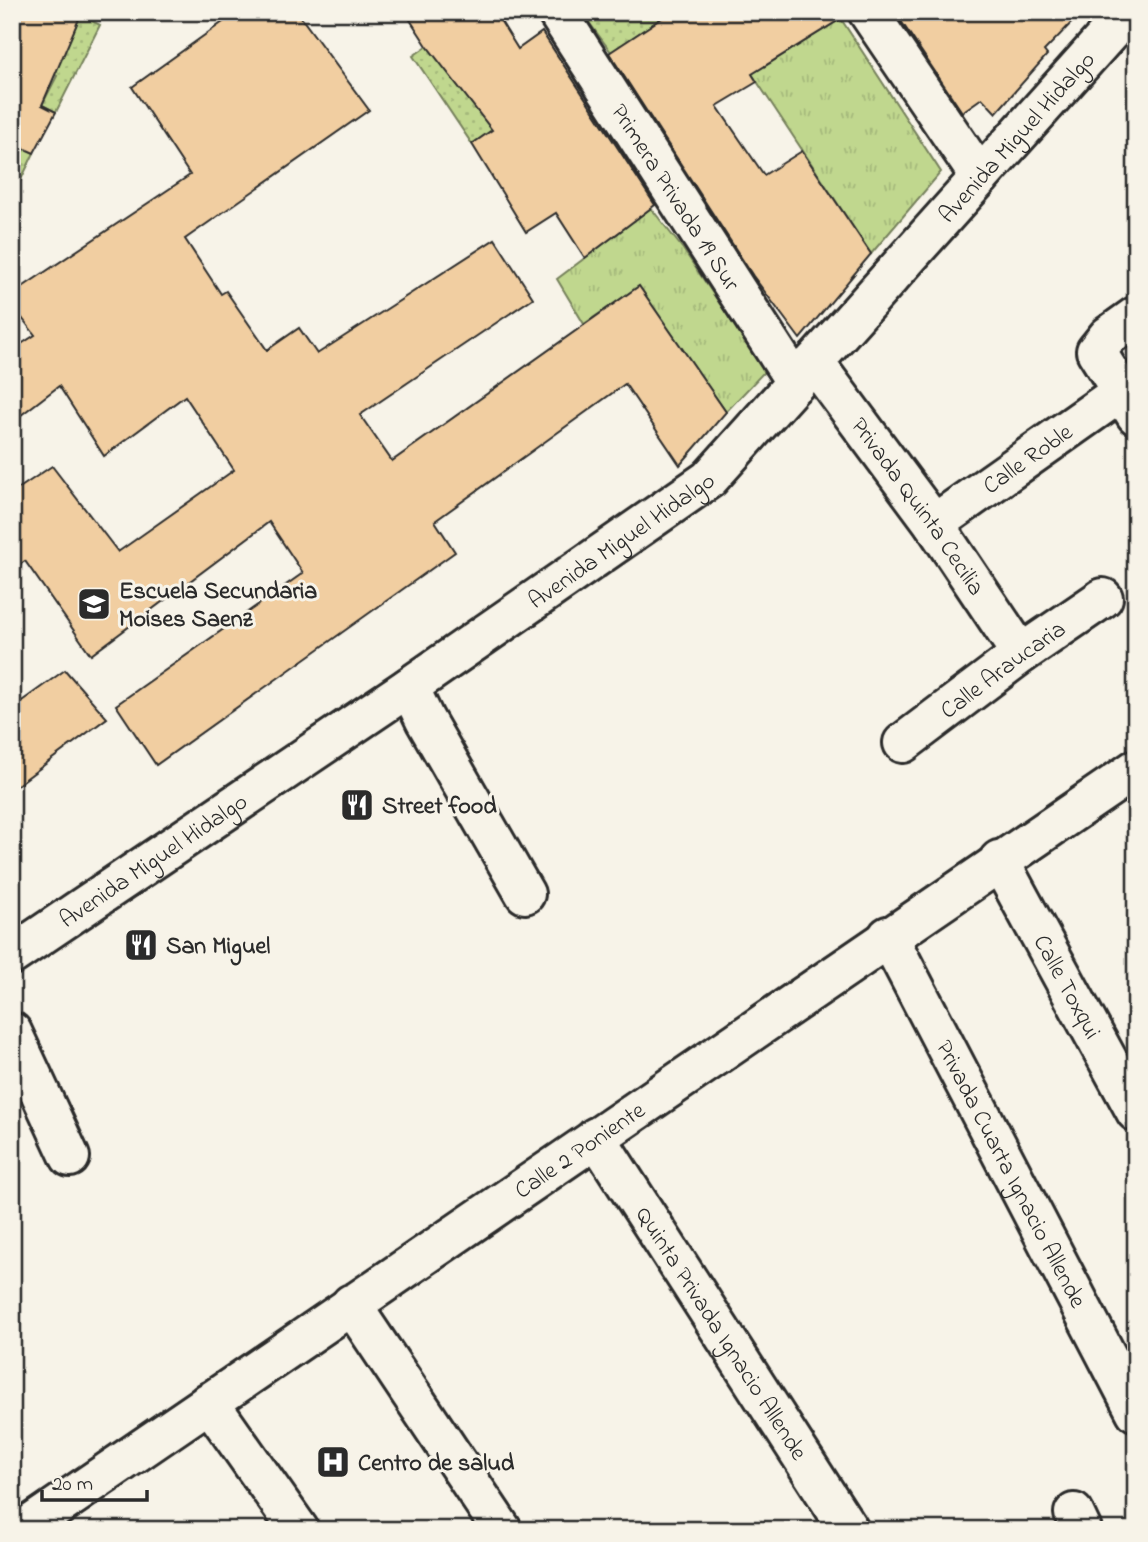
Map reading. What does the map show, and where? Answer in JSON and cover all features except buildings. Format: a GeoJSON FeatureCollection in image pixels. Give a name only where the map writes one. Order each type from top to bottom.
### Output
{"type":"FeatureCollection","features":[{"type":"Feature","properties":{"kind":"street","name":"Primera Privada 19 Sur"},"geometry":{"type":"LineString","coordinates":[[557,12],[805,372]]}},
{"type":"Feature","properties":{"kind":"street"},"geometry":{"type":"LineString","coordinates":[[867,12],[980,177]]}},
{"type":"Feature","properties":{"kind":"street","name":"Avenida Miguel Hidalgo"},"geometry":{"type":"LineString","coordinates":[[12,955],[409,687],[709,479],[1128,12]]}},
{"type":"Feature","properties":{"kind":"street"},"geometry":{"type":"LineString","coordinates":[[1128,404],[1096,351],[1108,336],[1136,316]]}},
{"type":"Feature","properties":{"kind":"street","name":"Privada Quinta Cecilia"},"geometry":{"type":"LineString","coordinates":[[805,372],[934,524],[1021,654]]}},
{"type":"Feature","properties":{"kind":"street","name":"Calle Roble"},"geometry":{"type":"LineString","coordinates":[[934,524],[1128,404]]}},
{"type":"Feature","properties":{"kind":"street","name":"Calle Araucaria"},"geometry":{"type":"LineString","coordinates":[[903,743],[1021,654],[1103,598]]}},
{"type":"Feature","properties":{"kind":"street"},"geometry":{"type":"LineString","coordinates":[[409,687],[425,720],[525,894]]}},
{"type":"Feature","properties":{"kind":"street","name":"Calle 2 Poniente"},"geometry":{"type":"LineString","coordinates":[[23,1530],[999,860],[1136,769]]}},
{"type":"Feature","properties":{"kind":"street","name":"Calle Toxqui"},"geometry":{"type":"LineString","coordinates":[[999,860],[1136,1112]]}},
{"type":"Feature","properties":{"kind":"street","name":"Privada Cuarta Ignacio Allende"},"geometry":{"type":"LineString","coordinates":[[888,936],[1136,1412]]}},
{"type":"Feature","properties":{"kind":"street"},"geometry":{"type":"LineString","coordinates":[[12,1032],[70,1157]]}},
{"type":"Feature","properties":{"kind":"street","name":"Quinta Privada Ignacio Allende"},"geometry":{"type":"LineString","coordinates":[[596,1136],[849,1530]]}},
{"type":"Feature","properties":{"kind":"street"},"geometry":{"type":"LineString","coordinates":[[351,1304],[502,1530]]}},
{"type":"Feature","properties":{"kind":"street"},"geometry":{"type":"LineString","coordinates":[[209,1402],[299,1530]]}},
{"type":"Feature","properties":{"kind":"green space"},"geometry":{"type":"Polygon","coordinates":[[[600,12],[671,12],[611,52],[588,21],[600,12]]]}},
{"type":"Feature","properties":{"kind":"green space"},"geometry":{"type":"Polygon","coordinates":[[[81,15],[100,25],[56,112],[42,105],[57,76],[37,66],[81,15]]]}},
{"type":"Feature","properties":{"kind":"green space"},"geometry":{"type":"Polygon","coordinates":[[[841,19],[941,172],[871,254],[752,74],[841,19]]]}},
{"type":"Feature","properties":{"kind":"green space"},"geometry":{"type":"Polygon","coordinates":[[[427,46],[492,130],[472,144],[413,56],[427,46]]]}},
{"type":"Feature","properties":{"kind":"green space"},"geometry":{"type":"Polygon","coordinates":[[[12,143],[34,153],[12,198],[12,143]]]}},
{"type":"Feature","properties":{"kind":"green space"},"geometry":{"type":"Polygon","coordinates":[[[651,208],[683,249],[765,371],[726,412],[639,287],[584,324],[557,279],[651,208]]]}},
{"type":"Feature","properties":{"kind":"place","name":"Escuela Secundaria Moises Saenz"},"geometry":{"type":"Point","coordinates":[94,604]}},
{"type":"Feature","properties":{"kind":"place","name":"Street food"},"geometry":{"type":"Point","coordinates":[357,805]}},
{"type":"Feature","properties":{"kind":"place","name":"San Miguel"},"geometry":{"type":"Point","coordinates":[141,945]}},
{"type":"Feature","properties":{"kind":"place","name":"Centro de salud"},"geometry":{"type":"Point","coordinates":[333,1462]}}]}
